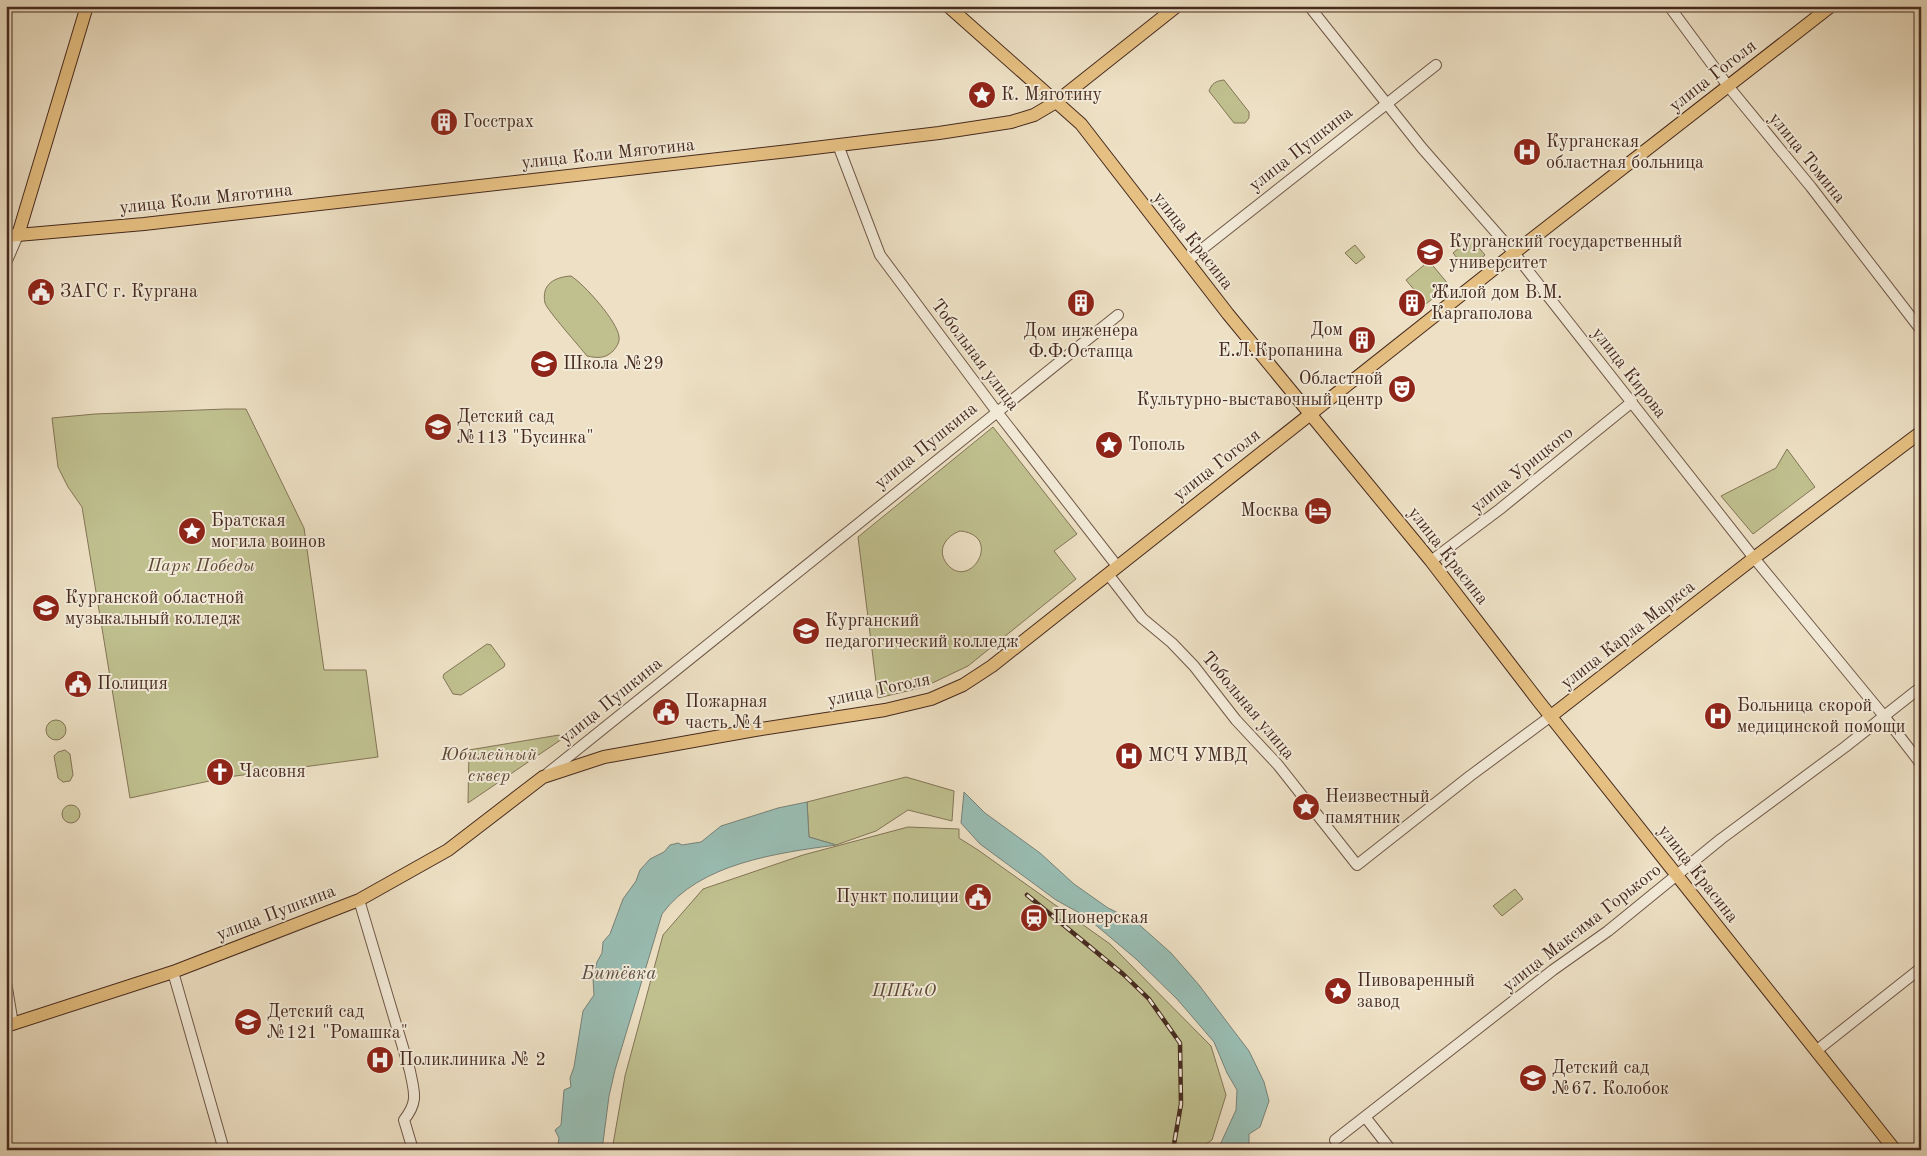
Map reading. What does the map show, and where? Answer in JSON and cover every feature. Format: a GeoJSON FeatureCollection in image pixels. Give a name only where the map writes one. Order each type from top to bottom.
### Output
{"type":"FeatureCollection","features":[{"type":"Feature","properties":{"kind":"main road"},"geometry":{"type":"LineString","coordinates":[[12,236],[87,6]]}},
{"type":"Feature","properties":{"kind":"main road","name":"улица Красина"},"geometry":{"type":"LineString","coordinates":[[948,6],[1081,124],[1228,314],[1431,561],[1551,716],[1895,1150]]}},
{"type":"Feature","properties":{"kind":"main road","name":"улица Коли Мяготина"},"geometry":{"type":"LineString","coordinates":[[12,236],[144,224],[838,145],[1011,122],[1034,115],[1056,102],[1177,6]]}},
{"type":"Feature","properties":{"kind":"main road","name":"улица Гоголя"},"geometry":{"type":"LineString","coordinates":[[544,777],[604,756],[885,710],[931,699],[963,686],[992,666],[1831,6]]}},
{"type":"Feature","properties":{"kind":"main road","name":"улица Карла Маркса"},"geometry":{"type":"LineString","coordinates":[[1551,716],[1754,558],[1921,432]]}},
{"type":"Feature","properties":{"kind":"main road","name":"улица Пушкина"},"geometry":{"type":"LineString","coordinates":[[9,1025],[173,972],[359,900],[448,850],[544,777]]}},
{"type":"Feature","properties":{"kind":"street","name":"улица Кирова"},"geometry":{"type":"LineString","coordinates":[[1309,6],[1422,148],[1514,254],[1754,558],[1921,764]]}},
{"type":"Feature","properties":{"kind":"street","name":"улица Томина"},"geometry":{"type":"LineString","coordinates":[[1670,6],[1728,86],[1811,187],[1921,330]]}},
{"type":"Feature","properties":{"kind":"street","name":"улица Пушкина"},"geometry":{"type":"LineString","coordinates":[[1187,261],[1436,65]]}},
{"type":"Feature","properties":{"kind":"street","name":"Тобольная улица"},"geometry":{"type":"LineString","coordinates":[[838,145],[880,255],[1113,570],[1142,618],[1172,643],[1194,666],[1236,720],[1278,766],[1357,865]]}},
{"type":"Feature","properties":{"kind":"street"},"geometry":{"type":"LineString","coordinates":[[6,263],[12,236]]}},
{"type":"Feature","properties":{"kind":"street","name":"улица Пушкина"},"geometry":{"type":"LineString","coordinates":[[544,777],[1118,314]]}},
{"type":"Feature","properties":{"kind":"street","name":"улица Урицкого"},"geometry":{"type":"LineString","coordinates":[[1431,561],[1506,504],[1632,402]]}},
{"type":"Feature","properties":{"kind":"street","name":"улица Максима Горького"},"geometry":{"type":"LineString","coordinates":[[1335,1140],[1366,1118],[1553,970],[1608,931],[1676,874],[1921,687]]}},
{"type":"Feature","properties":{"kind":"street","name":"улица Карла Маркса"},"geometry":{"type":"LineString","coordinates":[[1357,865],[1483,766],[1551,716]]}},
{"type":"Feature","properties":{"kind":"street"},"geometry":{"type":"LineString","coordinates":[[359,900],[410,1071],[415,1096],[412,1110],[404,1120],[413,1150]]}},
{"type":"Feature","properties":{"kind":"street"},"geometry":{"type":"LineString","coordinates":[[1816,1051],[1921,968]]}},
{"type":"Feature","properties":{"kind":"street"},"geometry":{"type":"LineString","coordinates":[[173,972],[224,1150]]}},
{"type":"Feature","properties":{"kind":"street"},"geometry":{"type":"LineString","coordinates":[[6,982],[9,1025]]}},
{"type":"Feature","properties":{"kind":"street"},"geometry":{"type":"LineString","coordinates":[[1366,1118],[1391,1150]]}},
{"type":"Feature","properties":{"kind":"green space"},"geometry":{"type":"Polygon","coordinates":[[[1224,80],[1249,112],[1249,118],[1245,123],[1234,123],[1209,91],[1215,83],[1224,80]]]}},
{"type":"Feature","properties":{"kind":"green space"},"geometry":{"type":"Polygon","coordinates":[[[1471,238],[1485,255],[1467,270],[1453,253],[1471,238]]]}},
{"type":"Feature","properties":{"kind":"green space"},"geometry":{"type":"Polygon","coordinates":[[[1355,245],[1365,257],[1356,264],[1345,253],[1355,245]]]}},
{"type":"Feature","properties":{"kind":"green space"},"geometry":{"type":"Polygon","coordinates":[[[1429,261],[1449,285],[1426,304],[1406,280],[1429,261]]]}},
{"type":"Feature","properties":{"kind":"green space"},"geometry":{"type":"Polygon","coordinates":[[[571,276],[584,287],[607,313],[617,330],[618,343],[610,354],[604,357],[587,356],[545,303],[544,296],[547,286],[555,280],[571,276]]]}},
{"type":"Feature","properties":{"kind":"green space","name":"Парк Победы"},"geometry":{"type":"Polygon","coordinates":[[[246,409],[304,528],[324,670],[366,670],[378,757],[228,777],[130,798],[82,507],[68,487],[58,467],[52,418],[95,414],[246,409]]]}},
{"type":"Feature","properties":{"kind":"green space"},"geometry":{"type":"Polygon","coordinates":[[[993,427],[1077,534],[1054,551],[1076,579],[968,666],[924,687],[878,698],[858,537],[993,427]],[[960,531],[951,536],[944,544],[942,554],[944,559],[956,571],[965,571],[973,567],[979,560],[980,542],[973,535],[960,531]]]}},
{"type":"Feature","properties":{"kind":"green space"},"geometry":{"type":"Polygon","coordinates":[[[1787,449],[1815,487],[1753,534],[1721,496],[1776,468],[1787,449]]]}},
{"type":"Feature","properties":{"kind":"green space"},"geometry":{"type":"Polygon","coordinates":[[[487,644],[491,645],[505,664],[504,667],[461,695],[453,694],[443,677],[444,674],[487,644]]]}},
{"type":"Feature","properties":{"kind":"green space"},"geometry":{"type":"Polygon","coordinates":[[[56,720],[63,723],[66,730],[63,737],[56,740],[49,737],[46,730],[49,723],[56,720]]]}},
{"type":"Feature","properties":{"kind":"green space","name":"Юбилейный сквер"},"geometry":{"type":"Polygon","coordinates":[[[559,735],[562,739],[468,803],[469,750],[559,735]]]}},
{"type":"Feature","properties":{"kind":"green space"},"geometry":{"type":"Polygon","coordinates":[[[65,750],[70,754],[73,775],[70,781],[63,782],[58,778],[54,756],[58,752],[65,750]]]}},
{"type":"Feature","properties":{"kind":"green space"},"geometry":{"type":"Polygon","coordinates":[[[906,777],[954,791],[952,821],[908,810],[876,831],[836,845],[809,837],[807,802],[906,777]]]}},
{"type":"Feature","properties":{"kind":"green space"},"geometry":{"type":"Polygon","coordinates":[[[71,805],[79,810],[80,814],[75,822],[71,823],[63,818],[62,814],[67,806],[71,805]]]}},
{"type":"Feature","properties":{"kind":"green space","name":"ЦПКиО"},"geometry":{"type":"Polygon","coordinates":[[[908,827],[959,829],[959,838],[1110,944],[1211,1046],[1226,1095],[1212,1140],[1197,1150],[612,1150],[625,1076],[663,935],[703,889],[803,855],[908,827]]]}},
{"type":"Feature","properties":{"kind":"green space"},"geometry":{"type":"Polygon","coordinates":[[[1515,889],[1523,899],[1502,916],[1493,906],[1515,889]]]}},
{"type":"Feature","properties":{"kind":"water"},"geometry":{"type":"Polygon","coordinates":[[[964,792],[985,813],[1040,853],[1074,884],[1108,908],[1135,921],[1171,953],[1199,985],[1249,1051],[1264,1082],[1269,1101],[1260,1127],[1249,1134],[1249,1150],[1215,1150],[1220,1145],[1236,1110],[1237,1090],[1227,1073],[1214,1042],[1177,999],[1136,959],[1085,916],[1056,900],[980,844],[961,823],[964,792]]]}},
{"type":"Feature","properties":{"kind":"water","name":"Битёвка"},"geometry":{"type":"Polygon","coordinates":[[[807,802],[809,837],[836,845],[765,857],[741,863],[718,872],[697,883],[678,897],[662,914],[615,1070],[609,1096],[602,1150],[557,1150],[559,1138],[555,1130],[561,1125],[564,1090],[571,1087],[570,1078],[574,1067],[583,1011],[594,995],[593,979],[597,962],[602,953],[603,942],[610,934],[623,899],[636,881],[640,870],[650,859],[664,852],[670,845],[701,842],[721,826],[778,808],[807,802]]]}},
{"type":"Feature","properties":{"kind":"railway"},"geometry":{"type":"LineString","coordinates":[[1027,895],[1123,974],[1149,999],[1180,1043],[1181,1104],[1173,1150]]}},
{"type":"Feature","properties":{"kind":"place","name":"К. Мяготину"},"geometry":{"type":"Point","coordinates":[982,95]}},
{"type":"Feature","properties":{"kind":"place","name":"Госстрах"},"geometry":{"type":"Point","coordinates":[444,122]}},
{"type":"Feature","properties":{"kind":"place","name":"Курганская областная больница"},"geometry":{"type":"Point","coordinates":[1527,152]}},
{"type":"Feature","properties":{"kind":"place","name":"Курганский государственный университет"},"geometry":{"type":"Point","coordinates":[1430,252]}},
{"type":"Feature","properties":{"kind":"place","name":"ЗАГС г. Кургана"},"geometry":{"type":"Point","coordinates":[41,292]}},
{"type":"Feature","properties":{"kind":"place","name":"Дом инженера Ф.Ф.Остапца"},"geometry":{"type":"Point","coordinates":[1081,303]}},
{"type":"Feature","properties":{"kind":"place","name":"Жилой дом В.М. Каргаполова"},"geometry":{"type":"Point","coordinates":[1412,303]}},
{"type":"Feature","properties":{"kind":"place","name":"Дом Е.Л.Кропанина"},"geometry":{"type":"Point","coordinates":[1362,340]}},
{"type":"Feature","properties":{"kind":"place","name":"Школа №29"},"geometry":{"type":"Point","coordinates":[544,364]}},
{"type":"Feature","properties":{"kind":"place","name":"Областной Культурно-выставочный центр"},"geometry":{"type":"Point","coordinates":[1402,389]}},
{"type":"Feature","properties":{"kind":"place","name":"Детский сад №113 \"Бусинка\""},"geometry":{"type":"Point","coordinates":[438,427]}},
{"type":"Feature","properties":{"kind":"place","name":"Тополь"},"geometry":{"type":"Point","coordinates":[1109,445]}},
{"type":"Feature","properties":{"kind":"place","name":"Москва"},"geometry":{"type":"Point","coordinates":[1318,511]}},
{"type":"Feature","properties":{"kind":"place","name":"Братская могила воинов"},"geometry":{"type":"Point","coordinates":[192,531]}},
{"type":"Feature","properties":{"kind":"place","name":"Курганской областной музыкальный колледж"},"geometry":{"type":"Point","coordinates":[46,608]}},
{"type":"Feature","properties":{"kind":"place","name":"Курганский педагогический колледж"},"geometry":{"type":"Point","coordinates":[806,631]}},
{"type":"Feature","properties":{"kind":"place","name":"Полиция"},"geometry":{"type":"Point","coordinates":[78,684]}},
{"type":"Feature","properties":{"kind":"place","name":"Пожарная часть №4"},"geometry":{"type":"Point","coordinates":[666,712]}},
{"type":"Feature","properties":{"kind":"place","name":"Больница скорой медицинской помощи"},"geometry":{"type":"Point","coordinates":[1718,716]}},
{"type":"Feature","properties":{"kind":"place","name":"МСЧ УМВД"},"geometry":{"type":"Point","coordinates":[1129,756]}},
{"type":"Feature","properties":{"kind":"place","name":"Часовня"},"geometry":{"type":"Point","coordinates":[220,772]}},
{"type":"Feature","properties":{"kind":"place","name":"Неизвестный памятник"},"geometry":{"type":"Point","coordinates":[1306,807]}},
{"type":"Feature","properties":{"kind":"place","name":"Пункт полиции"},"geometry":{"type":"Point","coordinates":[978,897]}},
{"type":"Feature","properties":{"kind":"place","name":"Пионерская"},"geometry":{"type":"Point","coordinates":[1034,918]}},
{"type":"Feature","properties":{"kind":"place","name":"Пивоваренный завод"},"geometry":{"type":"Point","coordinates":[1338,991]}},
{"type":"Feature","properties":{"kind":"place","name":"Детский сад №121 \"Ромашка\""},"geometry":{"type":"Point","coordinates":[248,1022]}},
{"type":"Feature","properties":{"kind":"place","name":"Поликлиника № 2"},"geometry":{"type":"Point","coordinates":[380,1060]}},
{"type":"Feature","properties":{"kind":"place","name":"Детский сад №67. Колобок"},"geometry":{"type":"Point","coordinates":[1533,1078]}}]}
